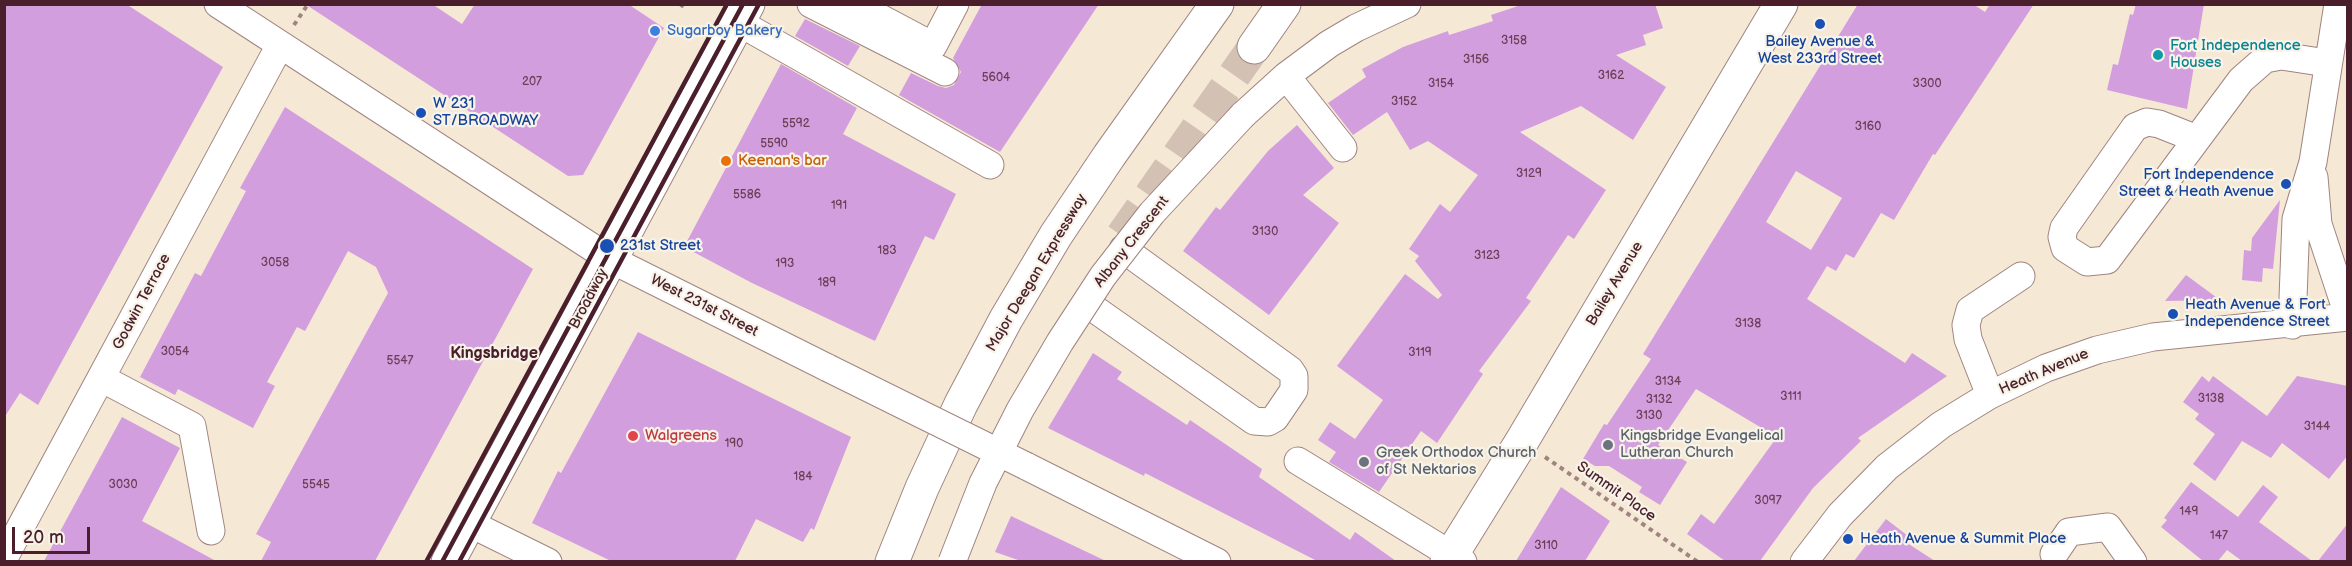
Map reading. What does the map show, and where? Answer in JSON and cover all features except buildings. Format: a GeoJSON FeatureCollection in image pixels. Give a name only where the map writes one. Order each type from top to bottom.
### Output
{"type":"FeatureCollection","features":[{"type":"Feature","properties":{"kind":"main road","name":"Major Deegan Expressway"},"geometry":{"type":"LineString","coordinates":[[892,561],[922,488],[961,404],[1012,310],[1056,236],[1108,156],[1217,4]]}},
{"type":"Feature","properties":{"kind":"main road"},"geometry":{"type":"LineString","coordinates":[[1254,47],[1284,4]]}},
{"type":"Feature","properties":{"kind":"main road","name":"Bailey Avenue"},"geometry":{"type":"LineString","coordinates":[[1453,559],[1781,4]]}},
{"type":"Feature","properties":{"kind":"main road","name":"Broadway"},"geometry":{"type":"LineString","coordinates":[[448,561],[743,13]]}},
{"type":"Feature","properties":{"kind":"street","name":"West 231st Street"},"geometry":{"type":"LineString","coordinates":[[218,4],[610,259],[1217,561]]}},
{"type":"Feature","properties":{"kind":"street"},"geometry":{"type":"LineString","coordinates":[[811,4],[945,72]]}},
{"type":"Feature","properties":{"kind":"street"},"geometry":{"type":"LineString","coordinates":[[854,4],[933,46],[955,4]]}},
{"type":"Feature","properties":{"kind":"street","name":"Albany Crescent"},"geometry":{"type":"LineString","coordinates":[[952,561],[974,501],[1039,375],[1123,249],[1183,177],[1243,115],[1286,76],[1329,44],[1356,28],[1407,4]]}},
{"type":"Feature","properties":{"kind":"street"},"geometry":{"type":"LineString","coordinates":[[2292,325],[2296,219],[2313,162],[2338,4]]}},
{"type":"Feature","properties":{"kind":"street"},"geometry":{"type":"LineString","coordinates":[[743,13],[990,165]]}},
{"type":"Feature","properties":{"kind":"street","name":"Godwin Terrace"},"geometry":{"type":"LineString","coordinates":[[4,558],[280,45]]}},
{"type":"Feature","properties":{"kind":"street"},"geometry":{"type":"LineString","coordinates":[[2197,140],[2159,124],[2146,122],[2135,127],[2064,228],[2062,237],[2066,248],[2087,262],[2107,260],[2197,140],[2241,80],[2265,59],[2281,56],[2327,63]]}},
{"type":"Feature","properties":{"kind":"street"},"geometry":{"type":"LineString","coordinates":[[1286,76],[1343,148]]}},
{"type":"Feature","properties":{"kind":"street"},"geometry":{"type":"LineString","coordinates":[[2313,162],[2318,224],[2348,316]]}},
{"type":"Feature","properties":{"kind":"street"},"geometry":{"type":"LineString","coordinates":[[1086,303],[1254,421],[1268,422],[1294,390],[1294,376],[1290,369],[1123,249]]}},
{"type":"Feature","properties":{"kind":"street"},"geometry":{"type":"LineString","coordinates":[[1990,395],[1968,339],[1966,325],[1970,310],[2020,276]]}},
{"type":"Feature","properties":{"kind":"street","name":"Heath Avenue"},"geometry":{"type":"LineString","coordinates":[[1804,561],[1840,515],[1887,467],[1941,425],[1990,395],[2046,368],[2108,347],[2153,337],[2216,329],[2292,325],[2348,316]]}},
{"type":"Feature","properties":{"kind":"street"},"geometry":{"type":"LineString","coordinates":[[101,378],[192,426],[211,531]]}},
{"type":"Feature","properties":{"kind":"street"},"geometry":{"type":"LineString","coordinates":[[1298,461],[1453,559]]}},
{"type":"Feature","properties":{"kind":"street"},"geometry":{"type":"LineString","coordinates":[[469,523],[548,561]]}},
{"type":"Feature","properties":{"kind":"street"},"geometry":{"type":"LineString","coordinates":[[2054,554],[2069,532],[2108,527],[2121,548],[2133,561]]}},
{"type":"Feature","properties":{"kind":"path"},"geometry":{"type":"LineString","coordinates":[[680,4],[687,9]]}},
{"type":"Feature","properties":{"kind":"path","name":"Summit Place"},"geometry":{"type":"LineString","coordinates":[[1522,441],[1698,561]]}},
{"type":"Feature","properties":{"kind":"tunnel"},"geometry":{"type":"LineString","coordinates":[[1122,236],[1254,47]]}},
{"type":"Feature","properties":{"kind":"railway"},"geometry":{"type":"LineString","coordinates":[[426,562],[727,4]]}},
{"type":"Feature","properties":{"kind":"railway"},"geometry":{"type":"LineString","coordinates":[[442,562],[743,4]]}},
{"type":"Feature","properties":{"kind":"railway"},"geometry":{"type":"LineString","coordinates":[[459,562],[759,4]]}},
{"type":"Feature","properties":{"kind":"place","name":"Bailey Avenue & West 233rd Street"},"geometry":{"type":"Point","coordinates":[1820,24]}},
{"type":"Feature","properties":{"kind":"place","name":"Sugarboy Bakery"},"geometry":{"type":"Point","coordinates":[655,31]}},
{"type":"Feature","properties":{"kind":"place","name":"Fort Independence Houses"},"geometry":{"type":"Point","coordinates":[2158,55]}},
{"type":"Feature","properties":{"kind":"place","name":"W 231 ST/BROADWAY"},"geometry":{"type":"Point","coordinates":[421,113]}},
{"type":"Feature","properties":{"kind":"place","name":"Keenan's bar"},"geometry":{"type":"Point","coordinates":[726,161]}},
{"type":"Feature","properties":{"kind":"place","name":"Fort Independence Street & Heath Avenue"},"geometry":{"type":"Point","coordinates":[2286,184]}},
{"type":"Feature","properties":{"kind":"place","name":"231st Street"},"geometry":{"type":"Point","coordinates":[607,246]}},
{"type":"Feature","properties":{"kind":"place","name":"Heath Avenue & Fort Independence Street"},"geometry":{"type":"Point","coordinates":[2173,314]}},
{"type":"Feature","properties":{"kind":"place","name":"Walgreens"},"geometry":{"type":"Point","coordinates":[633,436]}},
{"type":"Feature","properties":{"kind":"place","name":"Kingsbridge Evangelical Lutheran Church"},"geometry":{"type":"Point","coordinates":[1608,445]}},
{"type":"Feature","properties":{"kind":"place","name":"Greek Orthodox Church of St Nektarios"},"geometry":{"type":"Point","coordinates":[1364,462]}},
{"type":"Feature","properties":{"kind":"place","name":"Heath Avenue & Summit Place"},"geometry":{"type":"Point","coordinates":[1848,539]}},
{"type":"Feature","properties":{"kind":"district","name":"Kingsbridge"},"geometry":{"type":"Point","coordinates":[494,354]}}]}
